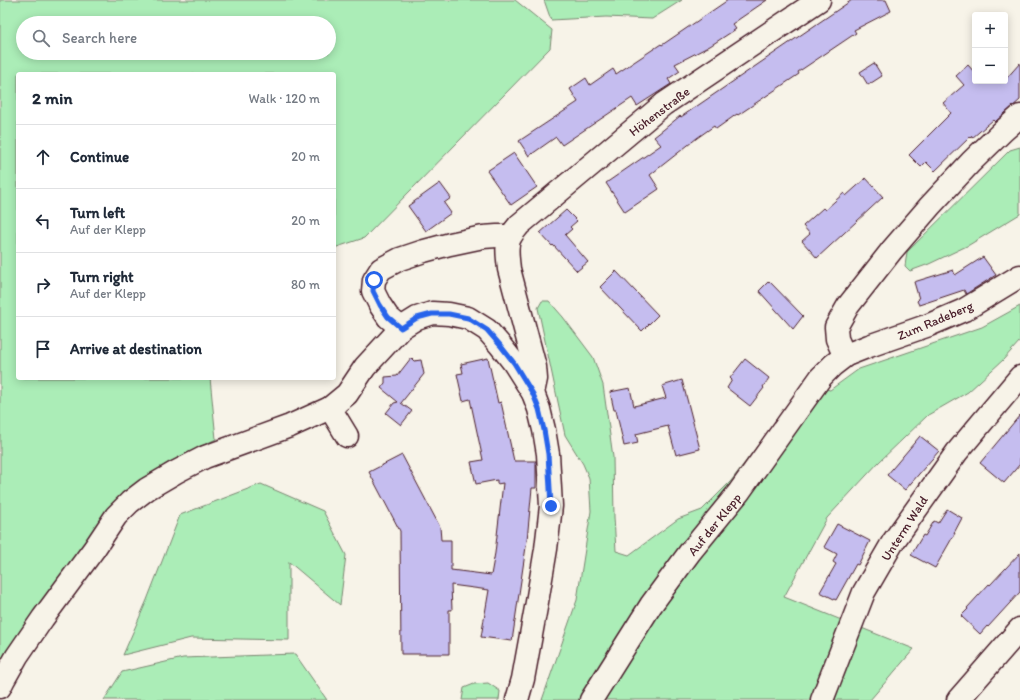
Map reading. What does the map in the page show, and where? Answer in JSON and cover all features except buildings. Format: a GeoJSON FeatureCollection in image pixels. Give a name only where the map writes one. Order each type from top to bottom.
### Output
{"type":"FeatureCollection","features":[{"type":"Feature","properties":{"kind":"street","name":"Höhenstraße"},"geometry":{"type":"LineString","coordinates":[[510,236],[519,225],[664,104],[819,0]]}},
{"type":"Feature","properties":{"kind":"street"},"geometry":{"type":"LineString","coordinates":[[846,356],[837,339],[836,327],[848,306],[892,250],[930,206],[976,157],[1020,116]]}},
{"type":"Feature","properties":{"kind":"street"},"geometry":{"type":"LineString","coordinates":[[401,328],[388,317],[373,291],[374,280],[381,269],[400,259],[424,250],[483,237],[510,236],[507,253],[509,269],[535,367],[536,379],[533,394]]}},
{"type":"Feature","properties":{"kind":"street","name":"Zum Radeberg"},"geometry":{"type":"LineString","coordinates":[[846,356],[964,310],[1020,276]]}},
{"type":"Feature","properties":{"kind":"street"},"geometry":{"type":"LineString","coordinates":[[0,687],[17,656],[42,618],[94,549],[116,516],[130,502],[146,490],[176,472],[206,457],[290,426],[330,408],[347,394],[365,367],[401,328],[417,318],[432,314],[449,314],[468,318],[487,330],[500,345],[514,363],[533,394],[539,409],[544,430],[548,454],[551,506],[546,549],[537,602],[523,679],[517,700]]}},
{"type":"Feature","properties":{"kind":"street","name":"Auf der Klepp"},"geometry":{"type":"LineString","coordinates":[[591,700],[652,605],[690,552],[739,492],[820,377],[846,356]]}},
{"type":"Feature","properties":{"kind":"street","name":"Unterm Wald"},"geometry":{"type":"LineString","coordinates":[[822,700],[864,592],[893,542],[957,452],[1020,377]]}},
{"type":"Feature","properties":{"kind":"street"},"geometry":{"type":"LineString","coordinates":[[330,408],[347,436]]}},
{"type":"Feature","properties":{"kind":"street"},"geometry":{"type":"LineString","coordinates":[[958,700],[1020,629]]}},
{"type":"Feature","properties":{"kind":"green space"},"geometry":{"type":"Polygon","coordinates":[[[0,0],[515,0],[552,30],[550,48],[364,238],[336,247],[336,72],[16,72],[16,380],[210,380],[216,439],[166,464],[112,507],[0,668],[0,0]]]}},
{"type":"Feature","properties":{"kind":"green space"},"geometry":{"type":"Polygon","coordinates":[[[544,0],[682,0],[652,19],[606,17],[551,20],[544,0]]]}},
{"type":"Feature","properties":{"kind":"green space"},"geometry":{"type":"Polygon","coordinates":[[[1020,147],[1020,214],[969,245],[929,264],[910,271],[905,266],[907,252],[1010,150],[1020,147]]]}},
{"type":"Feature","properties":{"kind":"green space"},"geometry":{"type":"Polygon","coordinates":[[[542,301],[549,301],[593,357],[603,385],[613,457],[616,551],[629,555],[678,519],[702,510],[731,481],[804,384],[830,390],[859,369],[982,327],[1020,306],[1020,341],[1003,360],[968,392],[928,415],[879,462],[827,518],[784,597],[914,649],[870,700],[542,700],[577,600],[591,511],[589,478],[583,464],[565,435],[538,308],[542,301]]]}},
{"type":"Feature","properties":{"kind":"green space"},"geometry":{"type":"Polygon","coordinates":[[[261,484],[323,511],[346,555],[340,605],[289,562],[289,640],[191,638],[123,655],[147,600],[180,515],[261,484]]]}},
{"type":"Feature","properties":{"kind":"green space"},"geometry":{"type":"Polygon","coordinates":[[[295,654],[327,700],[104,700],[122,672],[183,658],[295,654]]]}},
{"type":"Feature","properties":{"kind":"green space"},"geometry":{"type":"Polygon","coordinates":[[[488,683],[500,691],[499,700],[462,700],[464,688],[474,684],[488,683]]]}},
{"type":"Feature","properties":{"kind":"route"},"geometry":{"type":"LineString","coordinates":[[374,280],[373,291],[380,305],[388,317],[401,328],[417,318],[432,314],[449,314],[468,318],[487,330],[500,345],[514,363],[533,394],[539,409],[548,454],[551,506]]}}]}
